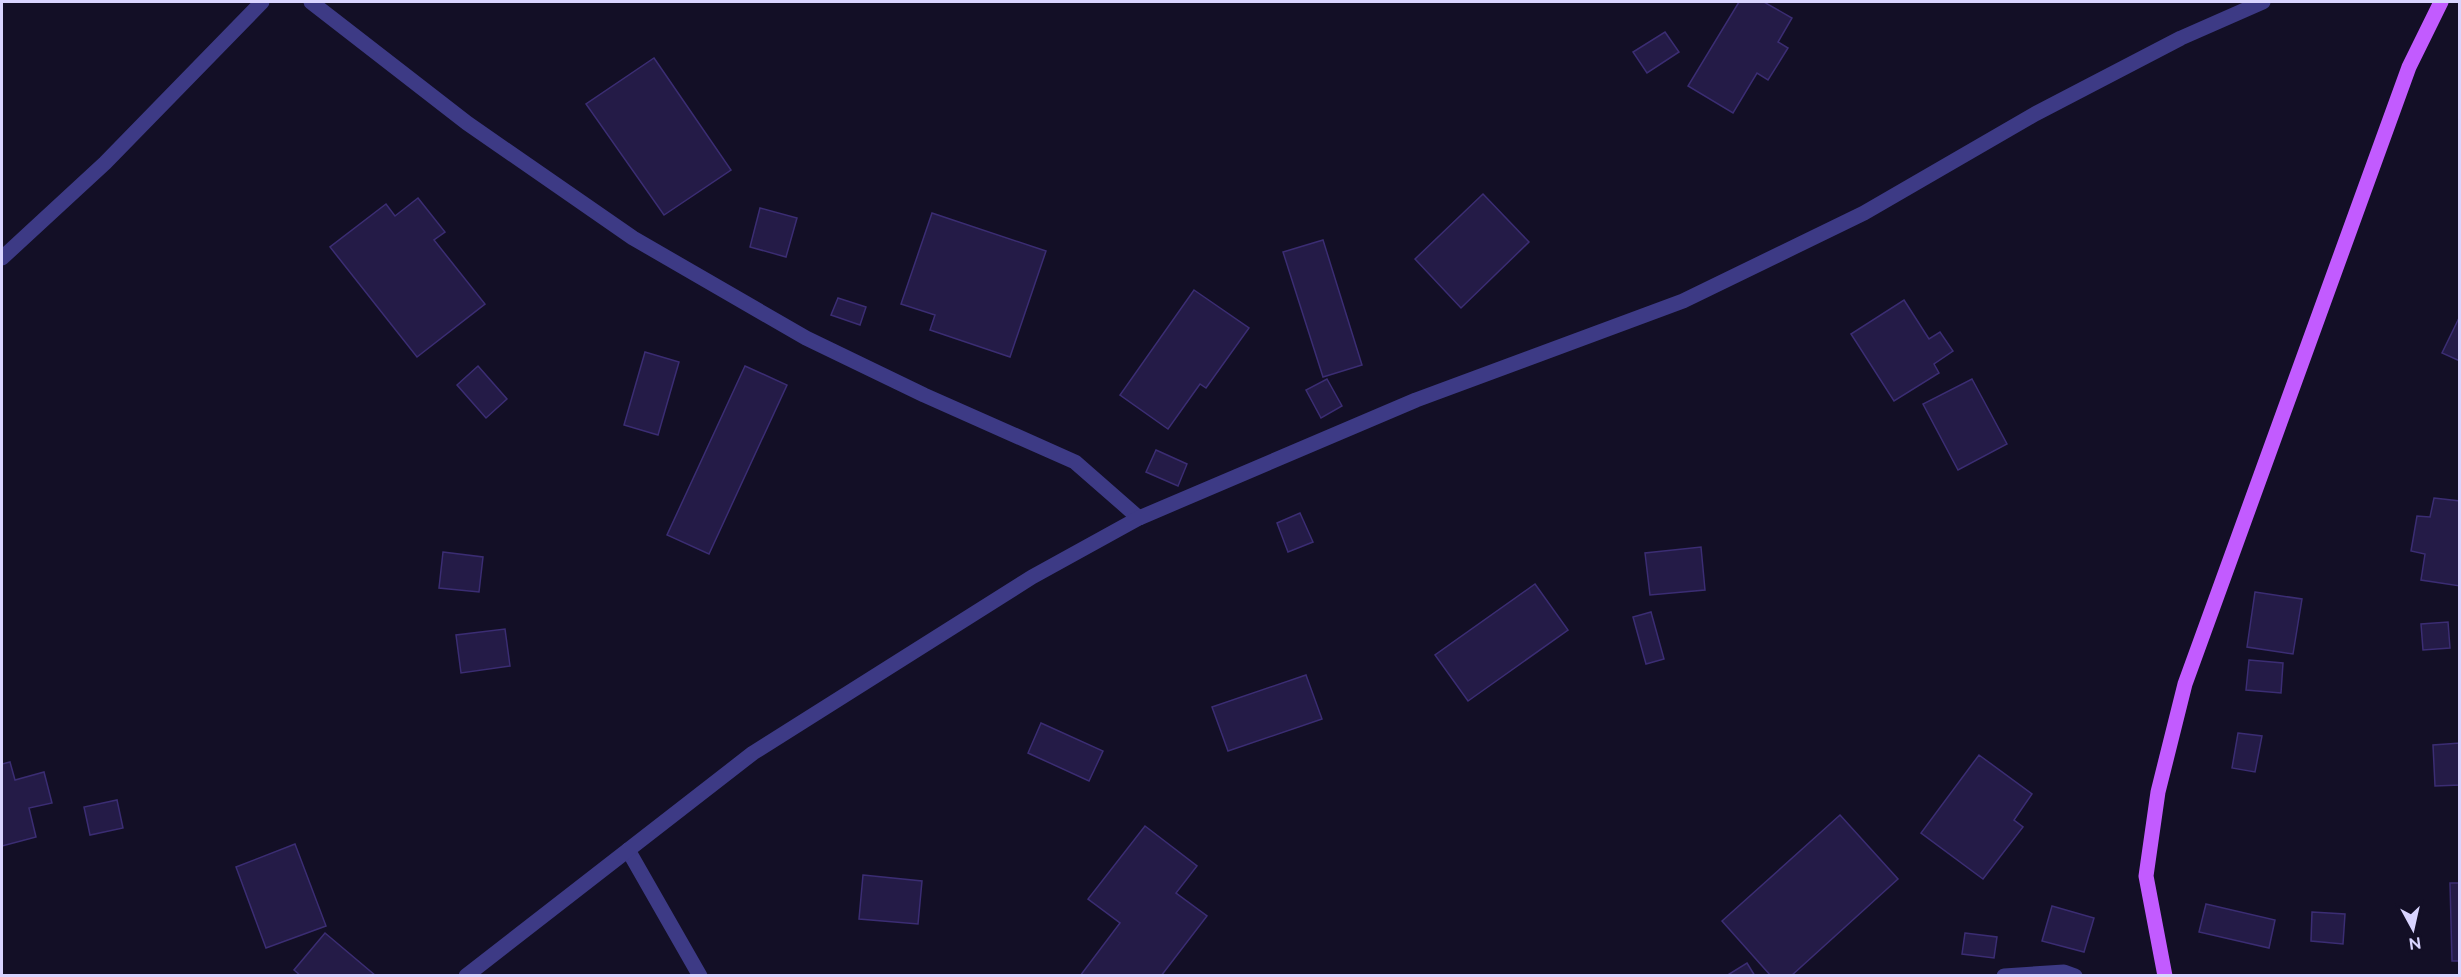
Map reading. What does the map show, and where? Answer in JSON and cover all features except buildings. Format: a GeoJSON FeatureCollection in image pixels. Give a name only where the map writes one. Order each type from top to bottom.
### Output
{"type":"FeatureCollection","features":[{"type":"Feature","properties":{"kind":"main road"},"geometry":{"type":"LineString","coordinates":[[2165,975],[2146,876],[2158,792],[2186,684],[2409,67],[2441,2]]}},
{"type":"Feature","properties":{"kind":"street"},"geometry":{"type":"LineString","coordinates":[[2,258],[105,164],[262,2]]}},
{"type":"Feature","properties":{"kind":"street"},"geometry":{"type":"LineString","coordinates":[[311,2],[467,123],[633,238],[806,338],[924,395],[1075,462],[1139,518]]}},
{"type":"Feature","properties":{"kind":"street"},"geometry":{"type":"LineString","coordinates":[[466,975],[753,753],[1032,578],[1139,518],[1416,400],[1683,301],[1864,213],[2035,114],[2170,44],[2263,2]]}},
{"type":"Feature","properties":{"kind":"street"},"geometry":{"type":"LineString","coordinates":[[628,850],[700,975]]}},
{"type":"Feature","properties":{"kind":"street"},"geometry":{"type":"LineString","coordinates":[[2004,975],[2064,972],[2074,975]]}}]}
